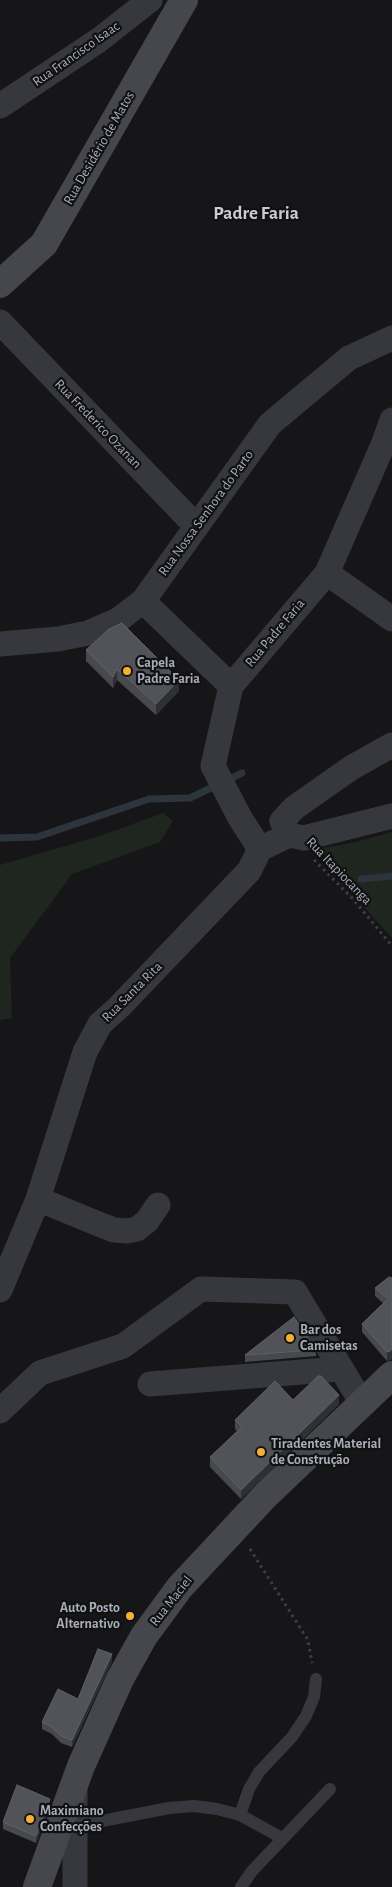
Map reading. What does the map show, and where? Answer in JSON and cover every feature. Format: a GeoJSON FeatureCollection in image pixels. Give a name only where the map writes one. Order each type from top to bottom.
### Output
{"type":"FeatureCollection","features":[{"type":"Feature","properties":{"kind":"main road","name":"Rua Desidério de Matos"},"geometry":{"type":"LineString","coordinates":[[0,284],[44,244],[184,0]]}},
{"type":"Feature","properties":{"kind":"main road","name":"Rua Maciel"},"geometry":{"type":"LineString","coordinates":[[37,1887],[75,1780],[120,1679],[144,1636],[180,1587],[266,1495],[392,1375]]}},
{"type":"Feature","properties":{"kind":"street","name":"Rua Francisco Isaac"},"geometry":{"type":"LineString","coordinates":[[0,106],[99,40],[150,0]]}},
{"type":"Feature","properties":{"kind":"street","name":"Rua Frederico Ozanan"},"geometry":{"type":"LineString","coordinates":[[0,322],[196,526]]}},
{"type":"Feature","properties":{"kind":"street","name":"Rua Nossa Senhora do Parto"},"geometry":{"type":"LineString","coordinates":[[0,644],[58,639],[88,633],[118,620],[143,601],[270,424],[349,358],[392,338]]}},
{"type":"Feature","properties":{"kind":"street","name":"Rua Padre Faria"},"geometry":{"type":"LineString","coordinates":[[260,849],[240,818],[214,766],[230,686],[327,573],[392,420]]}},
{"type":"Feature","properties":{"kind":"street"},"geometry":{"type":"LineString","coordinates":[[327,573],[392,619]]}},
{"type":"Feature","properties":{"kind":"street"},"geometry":{"type":"LineString","coordinates":[[143,601],[230,686]]}},
{"type":"Feature","properties":{"kind":"street"},"geometry":{"type":"LineString","coordinates":[[288,835],[282,821],[294,808],[351,768],[392,745]]}},
{"type":"Feature","properties":{"kind":"street"},"geometry":{"type":"LineString","coordinates":[[260,849],[288,835],[304,838],[392,816]]}},
{"type":"Feature","properties":{"kind":"street","name":"Rua Santa Rita"},"geometry":{"type":"LineString","coordinates":[[0,1290],[38,1199],[85,1052],[100,1024],[119,1007],[249,871],[260,849]]}},
{"type":"Feature","properties":{"kind":"street"},"geometry":{"type":"LineString","coordinates":[[38,1199],[114,1230],[127,1231],[137,1229],[147,1221],[158,1205]]}},
{"type":"Feature","properties":{"kind":"street"},"geometry":{"type":"LineString","coordinates":[[0,1411],[40,1372],[123,1346],[201,1290],[295,1292],[362,1403]]}},
{"type":"Feature","properties":{"kind":"street"},"geometry":{"type":"LineString","coordinates":[[150,1384],[340,1369]]}},
{"type":"Feature","properties":{"kind":"street"},"geometry":{"type":"LineString","coordinates":[[75,1780],[75,1887]]}},
{"type":"Feature","properties":{"kind":"lane"},"geometry":{"type":"LineString","coordinates":[[240,1815],[249,1789],[259,1772],[292,1737],[306,1716],[314,1697],[316,1678]]}},
{"type":"Feature","properties":{"kind":"lane"},"geometry":{"type":"LineString","coordinates":[[241,1887],[252,1870],[330,1789]]}},
{"type":"Feature","properties":{"kind":"lane"},"geometry":{"type":"LineString","coordinates":[[76,1826],[169,1808],[194,1806],[240,1815],[282,1838]]}},
{"type":"Feature","properties":{"kind":"path","name":"Rua Itapiocanga"},"geometry":{"type":"LineString","coordinates":[[288,835],[353,899],[392,946]]}},
{"type":"Feature","properties":{"kind":"path"},"geometry":{"type":"LineString","coordinates":[[236,1528],[308,1640],[316,1678]]}},
{"type":"Feature","properties":{"kind":"shaded area"},"geometry":{"type":"Polygon","coordinates":[[[163,813],[173,821],[160,842],[72,874],[10,958],[12,1018],[0,1020],[0,865],[100,836],[163,813]]]}},
{"type":"Feature","properties":{"kind":"shaded area"},"geometry":{"type":"Polygon","coordinates":[[[392,832],[392,938],[312,850],[356,842],[392,832]]]}},
{"type":"Feature","properties":{"kind":"building","name":"Capela Padre Faria"},"geometry":{"type":"Polygon","coordinates":[[[122,623],[179,680],[156,704],[117,669],[113,677],[86,650],[109,629],[122,623]]]}},
{"type":"Feature","properties":{"kind":"building"},"geometry":{"type":"Polygon","coordinates":[[[389,1277],[392,1278],[392,1349],[387,1352],[362,1324],[388,1299],[375,1288],[389,1277]]]}},
{"type":"Feature","properties":{"kind":"building","name":"Bar dos Camisetas"},"geometry":{"type":"Polygon","coordinates":[[[294,1317],[316,1350],[245,1355],[294,1317]]]}},
{"type":"Feature","properties":{"kind":"building","name":"Tiradentes Material de Construção"},"geometry":{"type":"Polygon","coordinates":[[[318,1376],[321,1376],[339,1395],[241,1490],[210,1457],[242,1427],[235,1420],[275,1381],[293,1400],[318,1376]]]}},
{"type":"Feature","properties":{"kind":"building"},"geometry":{"type":"Polygon","coordinates":[[[98,1649],[112,1654],[72,1740],[61,1736],[52,1727],[42,1722],[58,1689],[78,1699],[98,1649]]]}},
{"type":"Feature","properties":{"kind":"building","name":"Maximiano Confecções"},"geometry":{"type":"Polygon","coordinates":[[[17,1785],[50,1799],[36,1836],[3,1822],[17,1785]]]}},
{"type":"Feature","properties":{"kind":"waterway"},"geometry":{"type":"LineString","coordinates":[[0,838],[37,837],[149,799],[190,798],[242,773]]}},
{"type":"Feature","properties":{"kind":"waterway"},"geometry":{"type":"LineString","coordinates":[[361,879],[392,876]]}},
{"type":"Feature","properties":{"kind":"place","name":"Capela Padre Faria"},"geometry":{"type":"Point","coordinates":[127,671]}},
{"type":"Feature","properties":{"kind":"place","name":"Bar dos Camisetas"},"geometry":{"type":"Point","coordinates":[290,1338]}},
{"type":"Feature","properties":{"kind":"place","name":"Tiradentes Material de Construção"},"geometry":{"type":"Point","coordinates":[261,1452]}},
{"type":"Feature","properties":{"kind":"place","name":"Auto Posto Alternativo"},"geometry":{"type":"Point","coordinates":[130,1616]}},
{"type":"Feature","properties":{"kind":"place","name":"Maximiano Confecções"},"geometry":{"type":"Point","coordinates":[30,1819]}},
{"type":"Feature","properties":{"kind":"district","name":"Padre Faria"},"geometry":{"type":"Point","coordinates":[256,213]}}]}
